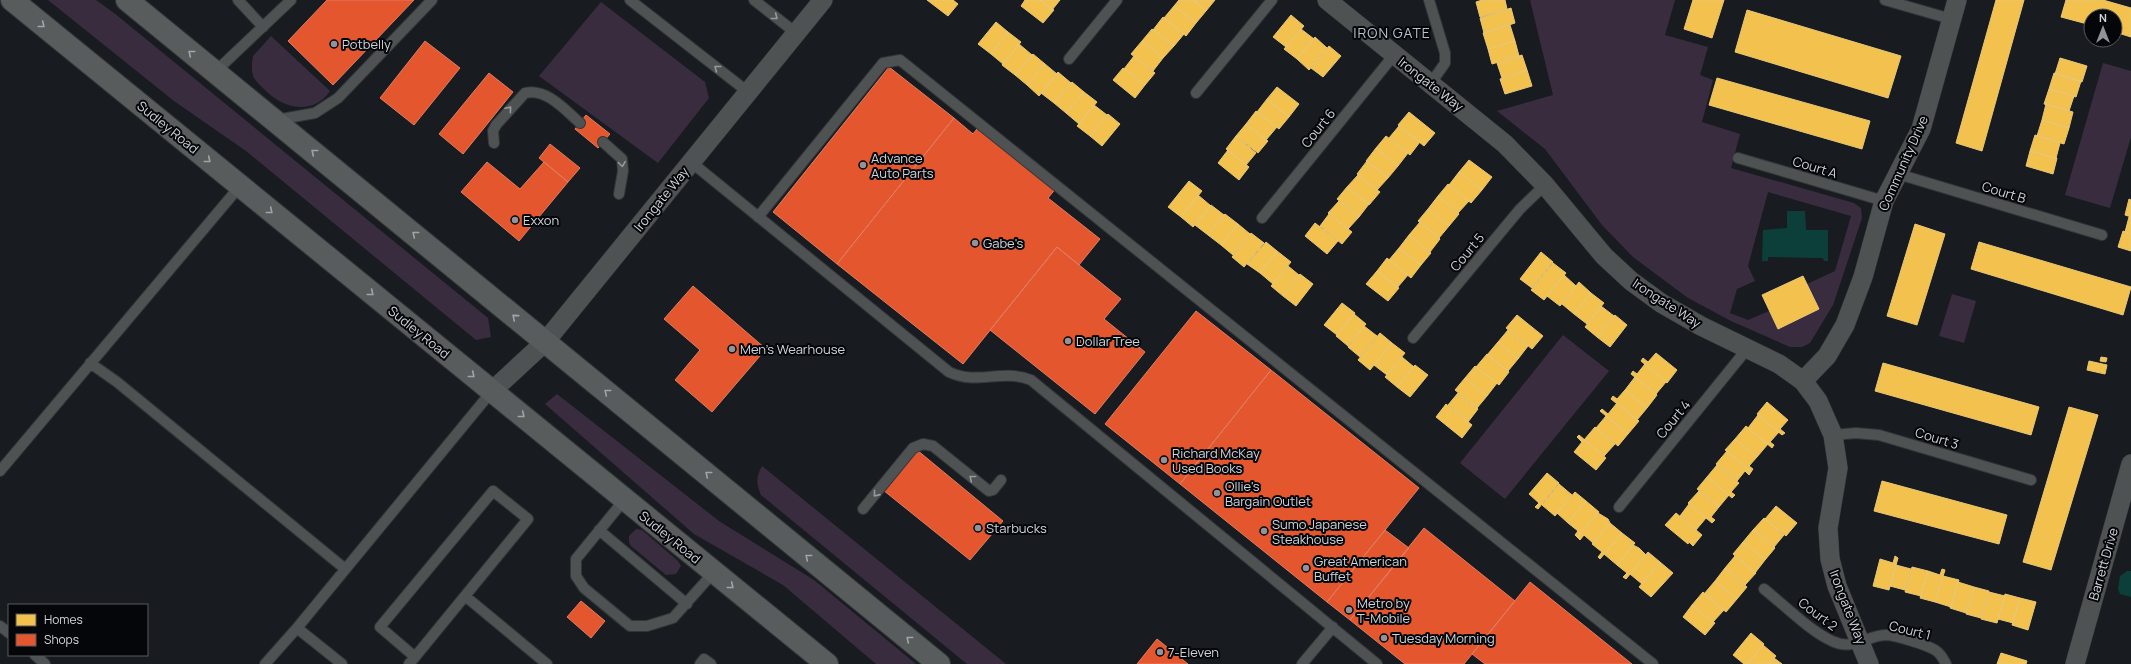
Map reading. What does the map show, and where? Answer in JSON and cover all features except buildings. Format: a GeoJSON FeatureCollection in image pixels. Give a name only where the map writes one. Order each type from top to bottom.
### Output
{"type":"FeatureCollection","features":[{"type":"Feature","properties":{"kind":"main road","name":"Sudley Road"},"geometry":{"type":"LineString","coordinates":[[12,0],[827,664]]}},
{"type":"Feature","properties":{"kind":"main road"},"geometry":{"type":"LineString","coordinates":[[127,0],[939,664]]}},
{"type":"Feature","properties":{"kind":"street","name":"Irongate Way"},"geometry":{"type":"LineString","coordinates":[[492,391],[545,342],[823,0]]}},
{"type":"Feature","properties":{"kind":"street","name":"Irongate Way"},"geometry":{"type":"LineString","coordinates":[[1327,0],[1394,55],[1432,83],[1505,144],[1545,185],[1604,256],[1631,281],[1661,303],[1701,326],[1779,364],[1802,381],[1818,401],[1833,435],[1838,468],[1828,528],[1828,545],[1837,586],[1862,643],[1869,664]]}},
{"type":"Feature","properties":{"kind":"street","name":"Community Drive"},"geometry":{"type":"LineString","coordinates":[[1802,381],[1827,356],[1845,325],[1862,277],[1884,201],[1921,129],[1957,0]]}},
{"type":"Feature","properties":{"kind":"street","name":"Barrett Drive"},"geometry":{"type":"LineString","coordinates":[[2075,664],[2131,464]]}},
{"type":"Feature","properties":{"kind":"lane"},"geometry":{"type":"LineString","coordinates":[[238,0],[263,27]]}},
{"type":"Feature","properties":{"kind":"lane"},"geometry":{"type":"LineString","coordinates":[[215,72],[290,0]]}},
{"type":"Feature","properties":{"kind":"lane"},"geometry":{"type":"LineString","coordinates":[[274,120],[315,113],[327,106],[348,87],[432,0]]}},
{"type":"Feature","properties":{"kind":"lane"},"geometry":{"type":"LineString","coordinates":[[630,0],[748,92]]}},
{"type":"Feature","properties":{"kind":"lane"},"geometry":{"type":"LineString","coordinates":[[754,0],[796,33]]}},
{"type":"Feature","properties":{"kind":"lane"},"geometry":{"type":"LineString","coordinates":[[1069,59],[1117,0]]}},
{"type":"Feature","properties":{"kind":"lane"},"geometry":{"type":"LineString","coordinates":[[1196,93],[1272,0]]}},
{"type":"Feature","properties":{"kind":"lane"},"geometry":{"type":"LineString","coordinates":[[1429,0],[1445,53],[1444,63],[1432,83]]}},
{"type":"Feature","properties":{"kind":"lane"},"geometry":{"type":"LineString","coordinates":[[1885,0],[1951,19]]}},
{"type":"Feature","properties":{"kind":"lane","name":"Court 6"},"geometry":{"type":"LineString","coordinates":[[1262,218],[1394,55]]}},
{"type":"Feature","properties":{"kind":"lane"},"geometry":{"type":"LineString","coordinates":[[758,217],[883,62],[900,60],[1653,664]]}},
{"type":"Feature","properties":{"kind":"lane"},"geometry":{"type":"LineString","coordinates":[[494,143],[493,131],[496,125],[525,93],[535,92],[547,96],[580,123]]}},
{"type":"Feature","properties":{"kind":"lane"},"geometry":{"type":"LineString","coordinates":[[603,142],[622,159],[623,171],[619,194]]}},
{"type":"Feature","properties":{"kind":"lane","name":"Court A"},"geometry":{"type":"LineString","coordinates":[[1738,158],[1884,201]]}},
{"type":"Feature","properties":{"kind":"lane"},"geometry":{"type":"LineString","coordinates":[[691,162],[948,372],[961,378],[976,379],[1008,374],[1019,375],[1031,380],[1378,664]]}},
{"type":"Feature","properties":{"kind":"lane","name":"Court B"},"geometry":{"type":"LineString","coordinates":[[1898,174],[2102,235]]}},
{"type":"Feature","properties":{"kind":"lane","name":"Court 5"},"geometry":{"type":"LineString","coordinates":[[1413,338],[1520,209],[1545,185]]}},
{"type":"Feature","properties":{"kind":"lane"},"geometry":{"type":"LineString","coordinates":[[0,471],[240,186]]}},
{"type":"Feature","properties":{"kind":"lane","name":"Court 4"},"geometry":{"type":"LineString","coordinates":[[1619,507],[1747,348]]}},
{"type":"Feature","properties":{"kind":"lane"},"geometry":{"type":"LineString","coordinates":[[90,363],[156,414],[344,568]]}},
{"type":"Feature","properties":{"kind":"lane"},"geometry":{"type":"LineString","coordinates":[[265,664],[297,628],[344,568],[492,391]]}},
{"type":"Feature","properties":{"kind":"lane","name":"Court 3"},"geometry":{"type":"LineString","coordinates":[[1833,435],[1856,433],[1879,435],[2031,480]]}},
{"type":"Feature","properties":{"kind":"lane"},"geometry":{"type":"LineString","coordinates":[[863,509],[913,448],[920,445],[933,446],[989,491],[993,490],[1001,480]]}},
{"type":"Feature","properties":{"kind":"lane"},"geometry":{"type":"LineString","coordinates":[[492,491],[528,519],[412,660],[380,627],[492,491]]}},
{"type":"Feature","properties":{"kind":"lane"},"geometry":{"type":"LineString","coordinates":[[625,499],[576,559],[576,576],[584,588],[630,626],[647,626],[673,618],[714,572]]}},
{"type":"Feature","properties":{"kind":"lane"},"geometry":{"type":"LineString","coordinates":[[599,530],[687,604]]}},
{"type":"Feature","properties":{"kind":"lane","name":"Court 2"},"geometry":{"type":"LineString","coordinates":[[1764,589],[1832,642],[1848,645],[1862,643]]}},
{"type":"Feature","properties":{"kind":"lane"},"geometry":{"type":"LineString","coordinates":[[465,596],[547,664]]}},
{"type":"Feature","properties":{"kind":"lane"},"geometry":{"type":"LineString","coordinates":[[0,626],[8,633]]}},
{"type":"Feature","properties":{"kind":"lane"},"geometry":{"type":"LineString","coordinates":[[297,628],[342,664]]}},
{"type":"Feature","properties":{"kind":"lane"},"geometry":{"type":"LineString","coordinates":[[1302,664],[1333,628]]}},
{"type":"Feature","properties":{"kind":"lane","name":"Court 1"},"geometry":{"type":"LineString","coordinates":[[1862,643],[1882,636],[1894,637],[1934,649],[1940,654],[1946,664]]}},
{"type":"Feature","properties":{"kind":"lane"},"geometry":{"type":"LineString","coordinates":[[36,656],[45,664]]}},
{"type":"Feature","properties":{"kind":"lane"},"geometry":{"type":"LineString","coordinates":[[700,664],[704,659],[711,664]]}},
{"type":"Feature","properties":{"kind":"shaded area"},"geometry":{"type":"Polygon","coordinates":[[[48,0],[96,0],[114,13],[488,318],[491,337],[476,340],[246,151],[174,101],[48,0]]]}},
{"type":"Feature","properties":{"kind":"shaded area"},"geometry":{"type":"Polygon","coordinates":[[[1530,0],[1675,0],[1665,35],[1708,47],[1700,75],[1713,80],[1702,122],[1740,134],[1731,168],[1854,203],[1861,208],[1862,218],[1833,305],[1810,343],[1802,347],[1790,347],[1731,321],[1688,298],[1633,257],[1602,225],[1545,149],[1497,111],[1553,95],[1530,0]],[[1768,192],[1748,266],[1755,281],[1737,289],[1730,313],[1748,320],[1769,311],[1778,329],[1807,284],[1835,271],[1851,216],[1768,192]]]}},
{"type":"Feature","properties":{"kind":"shaded area"},"geometry":{"type":"Polygon","coordinates":[[[601,2],[705,82],[709,98],[658,163],[539,76],[601,2]]]}},
{"type":"Feature","properties":{"kind":"shaded area"},"geometry":{"type":"Polygon","coordinates":[[[271,36],[330,91],[323,99],[307,107],[289,105],[272,96],[256,81],[252,70],[253,56],[271,36]]]}},
{"type":"Feature","properties":{"kind":"shaded area"},"geometry":{"type":"Polygon","coordinates":[[[2103,63],[2131,71],[2131,137],[2110,208],[2065,195],[2103,63]]]}},
{"type":"Feature","properties":{"kind":"shaded area"},"geometry":{"type":"Polygon","coordinates":[[[1787,211],[1805,211],[1806,230],[1828,230],[1828,261],[1824,261],[1823,258],[1768,257],[1768,261],[1762,261],[1763,230],[1787,228],[1787,211]]]}},
{"type":"Feature","properties":{"kind":"shaded area"},"geometry":{"type":"Polygon","coordinates":[[[1952,294],[1976,301],[1964,343],[1939,336],[1952,294]]]}},
{"type":"Feature","properties":{"kind":"shaded area"},"geometry":{"type":"Polygon","coordinates":[[[1563,335],[1609,371],[1505,499],[1460,463],[1563,335]]]}},
{"type":"Feature","properties":{"kind":"shaded area"},"geometry":{"type":"Polygon","coordinates":[[[557,394],[719,521],[814,580],[916,664],[876,664],[783,585],[694,534],[545,404],[557,394]]]}},
{"type":"Feature","properties":{"kind":"shaded area"},"geometry":{"type":"Polygon","coordinates":[[[762,466],[1006,664],[967,664],[761,495],[757,480],[762,466]]]}},
{"type":"Feature","properties":{"kind":"shaded area"},"geometry":{"type":"Polygon","coordinates":[[[636,529],[642,530],[678,561],[681,566],[676,574],[666,575],[631,546],[629,536],[636,529]]]}},
{"type":"Feature","properties":{"kind":"shaded area"},"geometry":{"type":"Polygon","coordinates":[[[2127,571],[2131,571],[2131,597],[2120,594],[2118,589],[2120,576],[2127,571]]]}},
{"type":"Feature","properties":{"kind":"place","name":"Potbelly"},"geometry":{"type":"Point","coordinates":[334,44]}},
{"type":"Feature","properties":{"kind":"place","name":"Advance Auto Parts"},"geometry":{"type":"Point","coordinates":[863,165]}},
{"type":"Feature","properties":{"kind":"place","name":"Exxon"},"geometry":{"type":"Point","coordinates":[515,220]}},
{"type":"Feature","properties":{"kind":"place","name":"Gabe's"},"geometry":{"type":"Point","coordinates":[975,243]}},
{"type":"Feature","properties":{"kind":"place","name":"Dollar Tree"},"geometry":{"type":"Point","coordinates":[1068,341]}},
{"type":"Feature","properties":{"kind":"place","name":"Men's Wearhouse"},"geometry":{"type":"Point","coordinates":[732,349]}},
{"type":"Feature","properties":{"kind":"place","name":"Richard McKay Used Books"},"geometry":{"type":"Point","coordinates":[1164,460]}},
{"type":"Feature","properties":{"kind":"place","name":"Ollie's Bargain Outlet"},"geometry":{"type":"Point","coordinates":[1217,493]}},
{"type":"Feature","properties":{"kind":"place","name":"Starbucks"},"geometry":{"type":"Point","coordinates":[978,528]}},
{"type":"Feature","properties":{"kind":"place","name":"Sumo Japanese Steakhouse"},"geometry":{"type":"Point","coordinates":[1264,531]}},
{"type":"Feature","properties":{"kind":"place","name":"Great American Buffet"},"geometry":{"type":"Point","coordinates":[1306,568]}},
{"type":"Feature","properties":{"kind":"place","name":"Metro by T-Mobile"},"geometry":{"type":"Point","coordinates":[1349,610]}},
{"type":"Feature","properties":{"kind":"place","name":"Tuesday Morning"},"geometry":{"type":"Point","coordinates":[1384,638]}},
{"type":"Feature","properties":{"kind":"place","name":"7-Eleven"},"geometry":{"type":"Point","coordinates":[1160,652]}},
{"type":"Feature","properties":{"kind":"district","name":"IRON GATE"},"geometry":{"type":"Point","coordinates":[1392,32]}}]}
